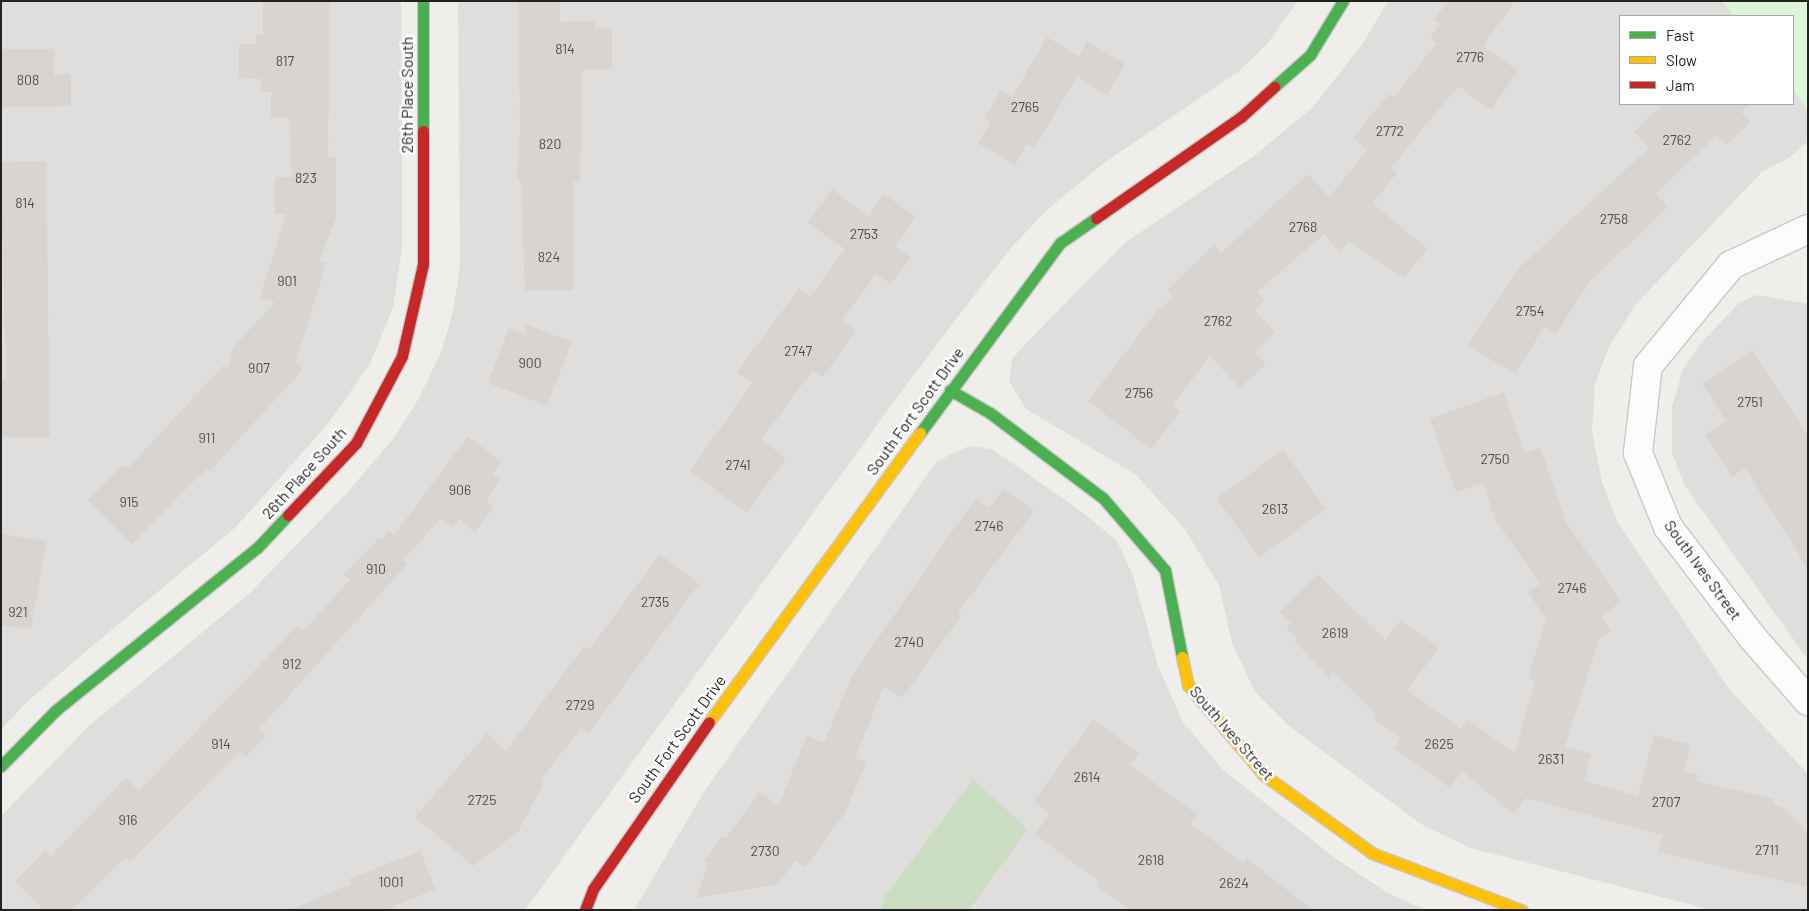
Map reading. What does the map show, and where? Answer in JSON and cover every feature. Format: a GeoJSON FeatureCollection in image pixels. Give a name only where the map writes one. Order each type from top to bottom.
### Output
{"type":"FeatureCollection","features":[{"type":"Feature","properties":{"kind":"street","name":"26th Place South"},"geometry":{"type":"LineString","coordinates":[[1,766],[56,710],[257,548],[356,443],[402,356],[423,264],[423,1]]}},
{"type":"Feature","properties":{"kind":"street","name":"South Fort Scott Drive"},"geometry":{"type":"LineString","coordinates":[[585,910],[593,889],[654,797],[950,390],[1060,243],[1241,117],[1310,55],[1344,1]]}},
{"type":"Feature","properties":{"kind":"street","name":"South Ives Street"},"geometry":{"type":"LineString","coordinates":[[1808,228],[1731,265],[1648,366],[1638,453],[1668,527],[1752,637],[1808,701]]}},
{"type":"Feature","properties":{"kind":"street","name":"South Ives Street"},"geometry":{"type":"LineString","coordinates":[[950,390],[990,413],[1103,498],[1165,570],[1188,685],[1264,775],[1372,853],[1521,910]]}},
{"type":"Feature","properties":{"kind":"shaded area"},"geometry":{"type":"Polygon","coordinates":[[[1,1],[401,1],[402,249],[393,307],[370,364],[327,425],[236,527],[27,702],[1,730],[1,1]]]}},
{"type":"Feature","properties":{"kind":"shaded area"},"geometry":{"type":"Polygon","coordinates":[[[458,1],[1298,1],[1268,43],[1238,72],[1104,163],[1048,209],[1009,250],[909,381],[525,910],[1,910],[1,816],[91,724],[250,593],[345,495],[394,438],[419,398],[442,350],[454,307],[460,263],[458,1]]]}},
{"type":"Feature","properties":{"kind":"shaded area"},"geometry":{"type":"Polygon","coordinates":[[[1388,1],[1722,1],[1733,15],[1619,15],[1619,105],[1794,105],[1794,91],[1808,109],[1808,141],[1790,157],[1762,172],[1636,304],[1609,347],[1595,384],[1592,431],[1602,482],[1617,521],[1730,690],[1808,774],[1808,910],[1712,910],[1470,848],[1421,824],[1288,725],[1255,692],[1232,643],[1219,585],[1184,528],[1135,474],[1026,409],[1009,381],[1012,359],[1126,242],[1254,156],[1313,107],[1363,43],[1388,1]]]}},
{"type":"Feature","properties":{"kind":"shaded area"},"geometry":{"type":"Polygon","coordinates":[[[1757,295],[1808,304],[1808,660],[1685,486],[1672,453],[1672,407],[1683,369],[1699,345],[1740,302],[1757,295]]]}},
{"type":"Feature","properties":{"kind":"shaded area"},"geometry":{"type":"Polygon","coordinates":[[[969,446],[992,449],[1082,512],[1117,541],[1133,576],[1158,666],[1183,722],[1222,769],[1335,858],[1388,893],[1425,910],[634,910],[704,792],[937,461],[969,446]]]}},
{"type":"Feature","properties":{"kind":"green space"},"geometry":{"type":"Polygon","coordinates":[[[1722,1],[1808,1],[1808,109],[1794,91],[1794,15],[1733,15],[1722,1]]]}},
{"type":"Feature","properties":{"kind":"green space"},"geometry":{"type":"Polygon","coordinates":[[[973,779],[1028,829],[969,910],[880,910],[885,896],[973,779]]]}},
{"type":"Feature","properties":{"kind":"building"},"geometry":{"type":"Polygon","coordinates":[[[263,1],[330,1],[328,157],[336,157],[336,218],[319,261],[326,263],[296,362],[303,369],[209,472],[207,469],[193,482],[132,544],[88,500],[121,467],[129,467],[224,365],[227,371],[234,346],[275,302],[260,298],[286,214],[275,214],[275,177],[292,177],[289,117],[271,117],[271,92],[261,92],[261,79],[239,78],[239,44],[256,44],[256,35],[263,35],[263,1]]]}},
{"type":"Feature","properties":{"kind":"building"},"geometry":{"type":"Polygon","coordinates":[[[518,1],[560,1],[560,22],[595,21],[595,29],[612,28],[612,69],[582,70],[580,182],[573,182],[573,290],[525,290],[521,181],[517,181],[520,125],[518,1]]]}},
{"type":"Feature","properties":{"kind":"building"},"geometry":{"type":"Polygon","coordinates":[[[1448,1],[1515,1],[1483,46],[1518,71],[1491,110],[1458,86],[1391,168],[1397,173],[1373,203],[1427,249],[1404,278],[1349,241],[1339,251],[1324,234],[1257,292],[1265,301],[1255,310],[1275,332],[1255,352],[1266,364],[1240,388],[1210,356],[1173,405],[1180,412],[1151,449],[1088,401],[1157,311],[1173,297],[1167,290],[1214,245],[1221,253],[1308,174],[1329,197],[1368,150],[1353,138],[1389,94],[1394,97],[1437,43],[1430,38],[1440,24],[1434,20],[1448,1]]]}},
{"type":"Feature","properties":{"kind":"building"},"geometry":{"type":"Polygon","coordinates":[[[1047,37],[1079,56],[1087,41],[1125,64],[1107,95],[1077,77],[1034,148],[1027,144],[1015,165],[978,143],[991,122],[984,118],[1001,90],[1012,97],[1047,37]]]}},
{"type":"Feature","properties":{"kind":"building"},"geometry":{"type":"Polygon","coordinates":[[[1,49],[54,49],[54,75],[71,74],[71,106],[1,107],[1,49]]]}},
{"type":"Feature","properties":{"kind":"building"},"geometry":{"type":"Polygon","coordinates":[[[1662,105],[1749,105],[1741,112],[1750,122],[1726,145],[1717,135],[1656,194],[1668,207],[1591,280],[1556,334],[1544,327],[1515,374],[1467,345],[1519,268],[1649,148],[1634,132],[1662,105]]]}},
{"type":"Feature","properties":{"kind":"building"},"geometry":{"type":"Polygon","coordinates":[[[46,161],[50,437],[1,437],[1,379],[6,379],[1,162],[46,161]]]}},
{"type":"Feature","properties":{"kind":"building"},"geometry":{"type":"Polygon","coordinates":[[[832,189],[868,216],[884,194],[916,217],[896,246],[911,257],[891,284],[876,274],[842,320],[856,331],[822,378],[813,370],[761,440],[786,458],[747,513],[690,471],[752,383],[737,372],[799,288],[810,297],[845,249],[808,223],[832,189]]]}},
{"type":"Feature","properties":{"kind":"building"},"geometry":{"type":"Polygon","coordinates":[[[525,324],[572,342],[547,406],[488,383],[509,328],[525,335],[525,324]]]}},
{"type":"Feature","properties":{"kind":"building"},"geometry":{"type":"Polygon","coordinates":[[[1752,350],[1808,436],[1808,569],[1745,468],[1732,477],[1705,435],[1726,421],[1702,384],[1752,350]]]}},
{"type":"Feature","properties":{"kind":"building"},"geometry":{"type":"Polygon","coordinates":[[[1504,392],[1525,453],[1540,447],[1566,522],[1621,602],[1601,616],[1611,631],[1599,639],[1565,747],[1591,754],[1584,781],[1638,796],[1654,735],[1691,745],[1684,771],[1698,775],[1696,781],[1774,799],[1772,804],[1782,807],[1808,833],[1808,887],[1658,852],[1662,835],[1526,798],[1513,814],[1462,771],[1450,788],[1394,748],[1401,738],[1374,719],[1377,715],[1333,672],[1329,677],[1294,641],[1297,638],[1286,628],[1291,623],[1280,612],[1318,574],[1385,640],[1401,620],[1439,648],[1407,690],[1461,729],[1468,720],[1515,753],[1535,681],[1528,679],[1546,619],[1528,592],[1540,584],[1495,519],[1483,482],[1456,492],[1430,419],[1504,392]]]}},
{"type":"Feature","properties":{"kind":"building"},"geometry":{"type":"Polygon","coordinates":[[[468,436],[502,462],[492,474],[500,480],[486,500],[494,507],[475,532],[459,519],[453,527],[441,518],[403,560],[407,564],[259,729],[266,736],[246,757],[240,751],[130,862],[126,857],[72,910],[44,910],[15,881],[45,851],[51,856],[126,778],[139,791],[297,626],[303,631],[350,580],[344,575],[380,537],[382,539],[389,531],[394,535],[468,436]]]}},
{"type":"Feature","properties":{"kind":"building"},"geometry":{"type":"Polygon","coordinates":[[[1283,450],[1326,509],[1260,557],[1217,498],[1283,450]]]}},
{"type":"Feature","properties":{"kind":"building"},"geometry":{"type":"Polygon","coordinates":[[[1004,489],[1034,511],[957,614],[961,616],[902,698],[884,686],[855,758],[866,762],[845,813],[805,868],[795,861],[778,884],[696,898],[708,864],[704,861],[722,837],[725,839],[760,792],[778,806],[807,736],[824,743],[851,678],[976,499],[989,508],[1004,489]]]}},
{"type":"Feature","properties":{"kind":"building"},"geometry":{"type":"Polygon","coordinates":[[[1,534],[46,541],[31,629],[1,625],[1,534]]]}},
{"type":"Feature","properties":{"kind":"building"},"geometry":{"type":"Polygon","coordinates":[[[660,554],[699,584],[588,734],[581,728],[540,781],[543,784],[518,832],[473,866],[415,817],[487,733],[506,751],[584,646],[589,650],[660,554]]]}},
{"type":"Feature","properties":{"kind":"building"},"geometry":{"type":"Polygon","coordinates":[[[1093,719],[1139,753],[1130,765],[1198,815],[1191,824],[1243,863],[1247,859],[1313,910],[1130,910],[1096,885],[1099,881],[1035,835],[1050,813],[1034,801],[1093,719]]]}},
{"type":"Feature","properties":{"kind":"building"},"geometry":{"type":"Polygon","coordinates":[[[420,851],[436,889],[384,910],[290,910],[351,884],[349,879],[420,851]]]}},
{"type":"Feature","properties":{"kind":"traffic: fast"},"geometry":{"type":"LineString","coordinates":[[423,1],[423,131]]}},
{"type":"Feature","properties":{"kind":"traffic: fast"},"geometry":{"type":"LineString","coordinates":[[1274,87],[1310,55],[1343,1]]}},
{"type":"Feature","properties":{"kind":"traffic: fast"},"geometry":{"type":"LineString","coordinates":[[920,433],[1060,243],[1096,218]]}},
{"type":"Feature","properties":{"kind":"traffic: fast"},"geometry":{"type":"LineString","coordinates":[[950,390],[990,413],[1103,498],[1165,570],[1182,657]]}},
{"type":"Feature","properties":{"kind":"traffic: fast"},"geometry":{"type":"LineString","coordinates":[[1,766],[56,710],[257,548],[288,515]]}},
{"type":"Feature","properties":{"kind":"traffic: slow"},"geometry":{"type":"LineString","coordinates":[[709,722],[920,433]]}},
{"type":"Feature","properties":{"kind":"traffic: slow"},"geometry":{"type":"LineString","coordinates":[[1182,657],[1188,685],[1264,775],[1372,853],[1521,910]]}},
{"type":"Feature","properties":{"kind":"traffic: jam"},"geometry":{"type":"LineString","coordinates":[[1096,218],[1241,117],[1274,87]]}},
{"type":"Feature","properties":{"kind":"traffic: jam"},"geometry":{"type":"LineString","coordinates":[[288,515],[356,443],[402,356],[423,264],[423,131]]}},
{"type":"Feature","properties":{"kind":"traffic: jam"},"geometry":{"type":"LineString","coordinates":[[585,910],[593,889],[709,722]]}}]}
